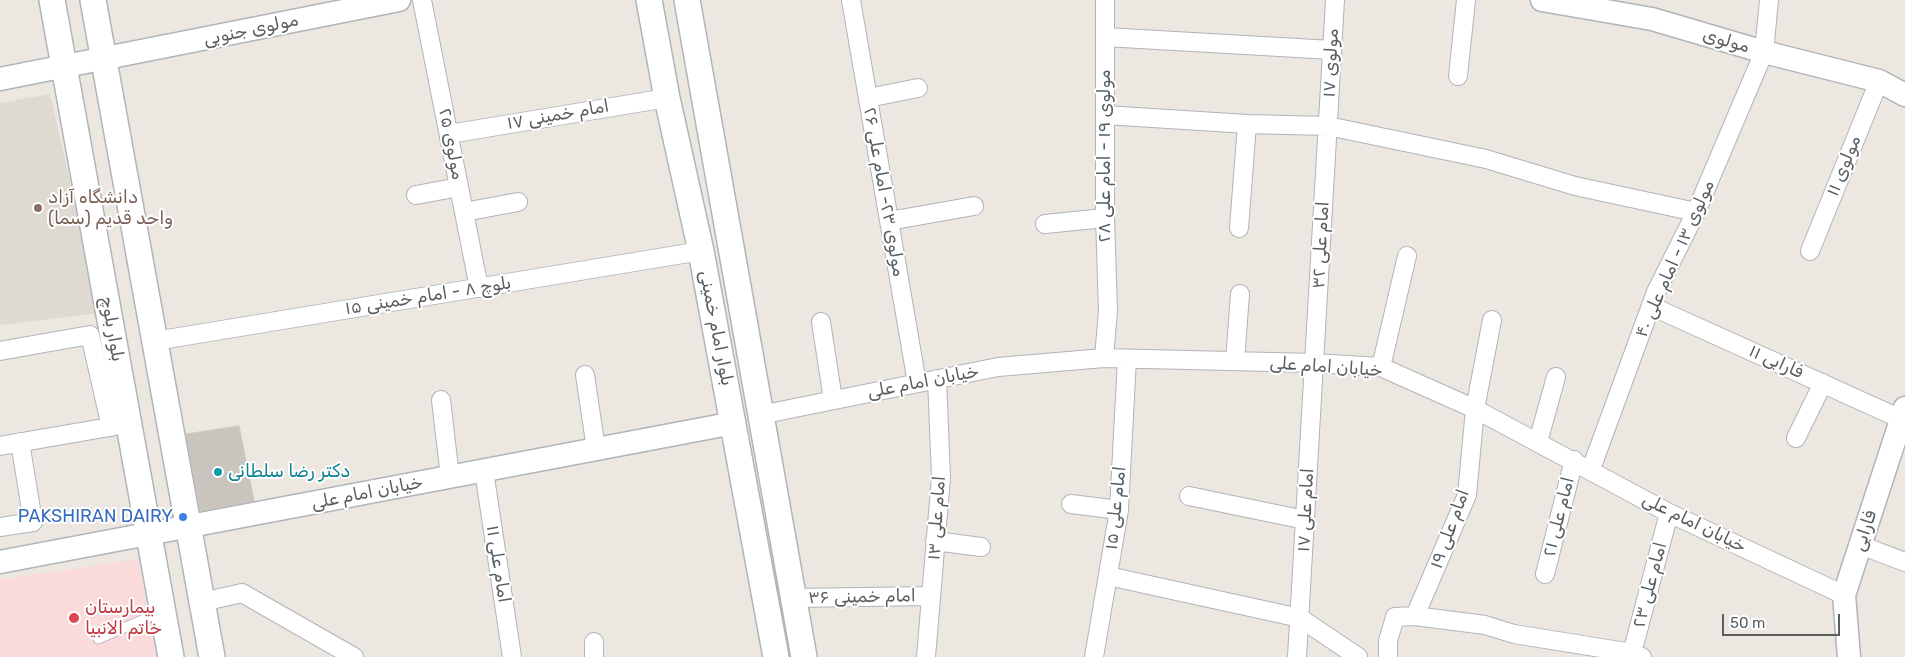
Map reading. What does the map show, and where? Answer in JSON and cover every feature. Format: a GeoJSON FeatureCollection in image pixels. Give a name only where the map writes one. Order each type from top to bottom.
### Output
{"type":"FeatureCollection","features":[{"type":"Feature","properties":{"kind":"main road","name":"بلوار بلوچ"},"geometry":{"type":"LineString","coordinates":[[52,0],[120,425],[149,535],[171,657]]}},
{"type":"Feature","properties":{"kind":"main road"},"geometry":{"type":"LineString","coordinates":[[93,0],[212,657]]}},
{"type":"Feature","properties":{"kind":"main road","name":"بلوار امام خمینی"},"geometry":{"type":"LineString","coordinates":[[649,0],[667,98],[701,251],[776,657]]}},
{"type":"Feature","properties":{"kind":"main road","name":"بلوار امام خمینی"},"geometry":{"type":"LineString","coordinates":[[687,0],[804,657]]}},
{"type":"Feature","properties":{"kind":"main road"},"geometry":{"type":"LineString","coordinates":[[734,423],[760,415]]}},
{"type":"Feature","properties":{"kind":"street","name":"مولوی جنوبی"},"geometry":{"type":"LineString","coordinates":[[0,79],[64,68],[399,0]]}},
{"type":"Feature","properties":{"kind":"street","name":"مولوی ۲۵"},"geometry":{"type":"LineString","coordinates":[[422,0],[479,288]]}},
{"type":"Feature","properties":{"kind":"street","name":"مولوی ۲۳- امام علی ۲۶"},"geometry":{"type":"LineString","coordinates":[[851,0],[917,383]]}},
{"type":"Feature","properties":{"kind":"street","name":"مولوی ۱۹ - امام علی ۲۸"},"geometry":{"type":"LineString","coordinates":[[1104,358],[1108,311],[1104,218],[1105,0]]}},
{"type":"Feature","properties":{"kind":"street","name":"مولوی ۱۷"},"geometry":{"type":"LineString","coordinates":[[1328,126],[1335,0]]}},
{"type":"Feature","properties":{"kind":"street"},"geometry":{"type":"LineString","coordinates":[[1458,76],[1466,0]]}},
{"type":"Feature","properties":{"kind":"street","name":"مولوی"},"geometry":{"type":"LineString","coordinates":[[1542,0],[1652,19],[1764,52],[1879,81],[1905,95]]}},
{"type":"Feature","properties":{"kind":"street","name":"مولوی ۱۳ - امام علی ۴۰"},"geometry":{"type":"LineString","coordinates":[[1592,470],[1651,306],[1696,212],[1764,52],[1769,0]]}},
{"type":"Feature","properties":{"kind":"street"},"geometry":{"type":"LineString","coordinates":[[1105,37],[1332,50]]}},
{"type":"Feature","properties":{"kind":"street","name":"مولوی ۱۱"},"geometry":{"type":"LineString","coordinates":[[1810,251],[1879,81]]}},
{"type":"Feature","properties":{"kind":"street"},"geometry":{"type":"LineString","coordinates":[[868,98],[918,88]]}},
{"type":"Feature","properties":{"kind":"street","name":"امام خمینی ۱۷"},"geometry":{"type":"LineString","coordinates":[[448,134],[667,98]]}},
{"type":"Feature","properties":{"kind":"street"},"geometry":{"type":"LineString","coordinates":[[1105,115],[1247,124],[1328,126],[1486,159],[1575,186],[1696,212]]}},
{"type":"Feature","properties":{"kind":"street"},"geometry":{"type":"LineString","coordinates":[[1239,228],[1247,124]]}},
{"type":"Feature","properties":{"kind":"street","name":"امام علی ۳۲"},"geometry":{"type":"LineString","coordinates":[[1314,363],[1328,126]]}},
{"type":"Feature","properties":{"kind":"street"},"geometry":{"type":"LineString","coordinates":[[416,195],[459,187]]}},
{"type":"Feature","properties":{"kind":"street"},"geometry":{"type":"LineString","coordinates":[[464,212],[518,202]]}},
{"type":"Feature","properties":{"kind":"street"},"geometry":{"type":"LineString","coordinates":[[889,220],[974,206]]}},
{"type":"Feature","properties":{"kind":"street"},"geometry":{"type":"LineString","coordinates":[[1045,224],[1104,218]]}},
{"type":"Feature","properties":{"kind":"street","name":"بلوچ ۸ - امام خمینی ۱۵"},"geometry":{"type":"LineString","coordinates":[[155,341],[701,251]]}},
{"type":"Feature","properties":{"kind":"street"},"geometry":{"type":"LineString","coordinates":[[1381,367],[1408,256]]}},
{"type":"Feature","properties":{"kind":"street"},"geometry":{"type":"LineString","coordinates":[[1235,361],[1240,294]]}},
{"type":"Feature","properties":{"kind":"street","name":"فارابی ۱۱"},"geometry":{"type":"LineString","coordinates":[[1651,306],[1823,383],[1903,413]]}},
{"type":"Feature","properties":{"kind":"street","name":"امام علی ۱۹"},"geometry":{"type":"LineString","coordinates":[[1415,616],[1467,495],[1475,409],[1492,320]]}},
{"type":"Feature","properties":{"kind":"street"},"geometry":{"type":"LineString","coordinates":[[821,322],[833,400]]}},
{"type":"Feature","properties":{"kind":"street"},"geometry":{"type":"LineString","coordinates":[[0,351],[90,335],[120,425],[0,446]]}},
{"type":"Feature","properties":{"kind":"street","name":"خیابان امام علی"},"geometry":{"type":"LineString","coordinates":[[760,415],[998,367],[1104,358],[1314,363],[1381,367],[1475,409],[1574,460],[1669,513],[1844,595]]}},
{"type":"Feature","properties":{"kind":"street","name":"امام علی ۱۵"},"geometry":{"type":"LineString","coordinates":[[1094,657],[1119,510],[1127,359]]}},
{"type":"Feature","properties":{"kind":"street","name":"امام علی ۱۷"},"geometry":{"type":"LineString","coordinates":[[1298,657],[1314,363]]}},
{"type":"Feature","properties":{"kind":"street"},"geometry":{"type":"LineString","coordinates":[[585,375],[596,449]]}},
{"type":"Feature","properties":{"kind":"street"},"geometry":{"type":"LineString","coordinates":[[1538,442],[1556,377]]}},
{"type":"Feature","properties":{"kind":"street","name":"امام علی ۱۳"},"geometry":{"type":"LineString","coordinates":[[926,657],[941,477],[937,379]]}},
{"type":"Feature","properties":{"kind":"street"},"geometry":{"type":"LineString","coordinates":[[1796,438],[1823,383]]}},
{"type":"Feature","properties":{"kind":"street"},"geometry":{"type":"LineString","coordinates":[[441,400],[450,477]]}},
{"type":"Feature","properties":{"kind":"street","name":"فارابی"},"geometry":{"type":"LineString","coordinates":[[1849,657],[1844,595],[1903,413]]}},
{"type":"Feature","properties":{"kind":"street","name":"خیابان امام علی"},"geometry":{"type":"LineString","coordinates":[[0,562],[189,528],[734,423]]}},
{"type":"Feature","properties":{"kind":"street"},"geometry":{"type":"LineString","coordinates":[[0,527],[33,522],[20,442]]}},
{"type":"Feature","properties":{"kind":"street","name":"امام علی ۲۱"},"geometry":{"type":"LineString","coordinates":[[1545,574],[1574,460]]}},
{"type":"Feature","properties":{"kind":"street","name":"امام علی ۱۱"},"geometry":{"type":"LineString","coordinates":[[484,471],[512,657]]}},
{"type":"Feature","properties":{"kind":"street"},"geometry":{"type":"LineString","coordinates":[[1189,496],[1305,520]]}},
{"type":"Feature","properties":{"kind":"street"},"geometry":{"type":"LineString","coordinates":[[1071,504],[1119,510]]}},
{"type":"Feature","properties":{"kind":"street","name":"امام علی ۲۳"},"geometry":{"type":"LineString","coordinates":[[1635,656],[1669,513]]}},
{"type":"Feature","properties":{"kind":"street"},"geometry":{"type":"LineString","coordinates":[[936,541],[981,547]]}},
{"type":"Feature","properties":{"kind":"street"},"geometry":{"type":"LineString","coordinates":[[1860,546],[1905,562]]}},
{"type":"Feature","properties":{"kind":"street"},"geometry":{"type":"LineString","coordinates":[[1108,576],[1300,618],[1358,657]]}},
{"type":"Feature","properties":{"kind":"street"},"geometry":{"type":"LineString","coordinates":[[202,602],[242,593],[354,657]]}},
{"type":"Feature","properties":{"kind":"street","name":"امام خمینی ۳۶"},"geometry":{"type":"LineString","coordinates":[[793,598],[931,596]]}},
{"type":"Feature","properties":{"kind":"street"},"geometry":{"type":"LineString","coordinates":[[1388,657],[1388,641],[1395,617],[1415,616],[1485,625],[1514,634],[1635,656]]}},
{"type":"Feature","properties":{"kind":"lane"},"geometry":{"type":"LineString","coordinates":[[98,639],[163,611]]}},
{"type":"Feature","properties":{"kind":"shaded area","name":"دانشگاه آزاد واحد قدیم (سما)"},"geometry":{"type":"Polygon","coordinates":[[[50,94],[100,313],[0,325],[0,103],[50,94]]]}},
{"type":"Feature","properties":{"kind":"shaded area","name":"بیمارستان خاتم الانبیا"},"geometry":{"type":"Polygon","coordinates":[[[138,559],[156,657],[0,657],[0,580],[138,559]]]}},
{"type":"Feature","properties":{"kind":"building","name":"دکتر رضا سلطانی"},"geometry":{"type":"Polygon","coordinates":[[[239,426],[254,501],[200,511],[186,434],[239,426]]]}},
{"type":"Feature","properties":{"kind":"place","name":"دانشگاه آزاد واحد قدیم (سما)"},"geometry":{"type":"Point","coordinates":[38,208]}},
{"type":"Feature","properties":{"kind":"place","name":"دکتر رضا سلطانی"},"geometry":{"type":"Point","coordinates":[218,472]}},
{"type":"Feature","properties":{"kind":"place","name":"PAKSHIRAN DAIRY"},"geometry":{"type":"Point","coordinates":[183,517]}},
{"type":"Feature","properties":{"kind":"place","name":"بیمارستان خاتم الانبیا"},"geometry":{"type":"Point","coordinates":[74,618]}}]}
